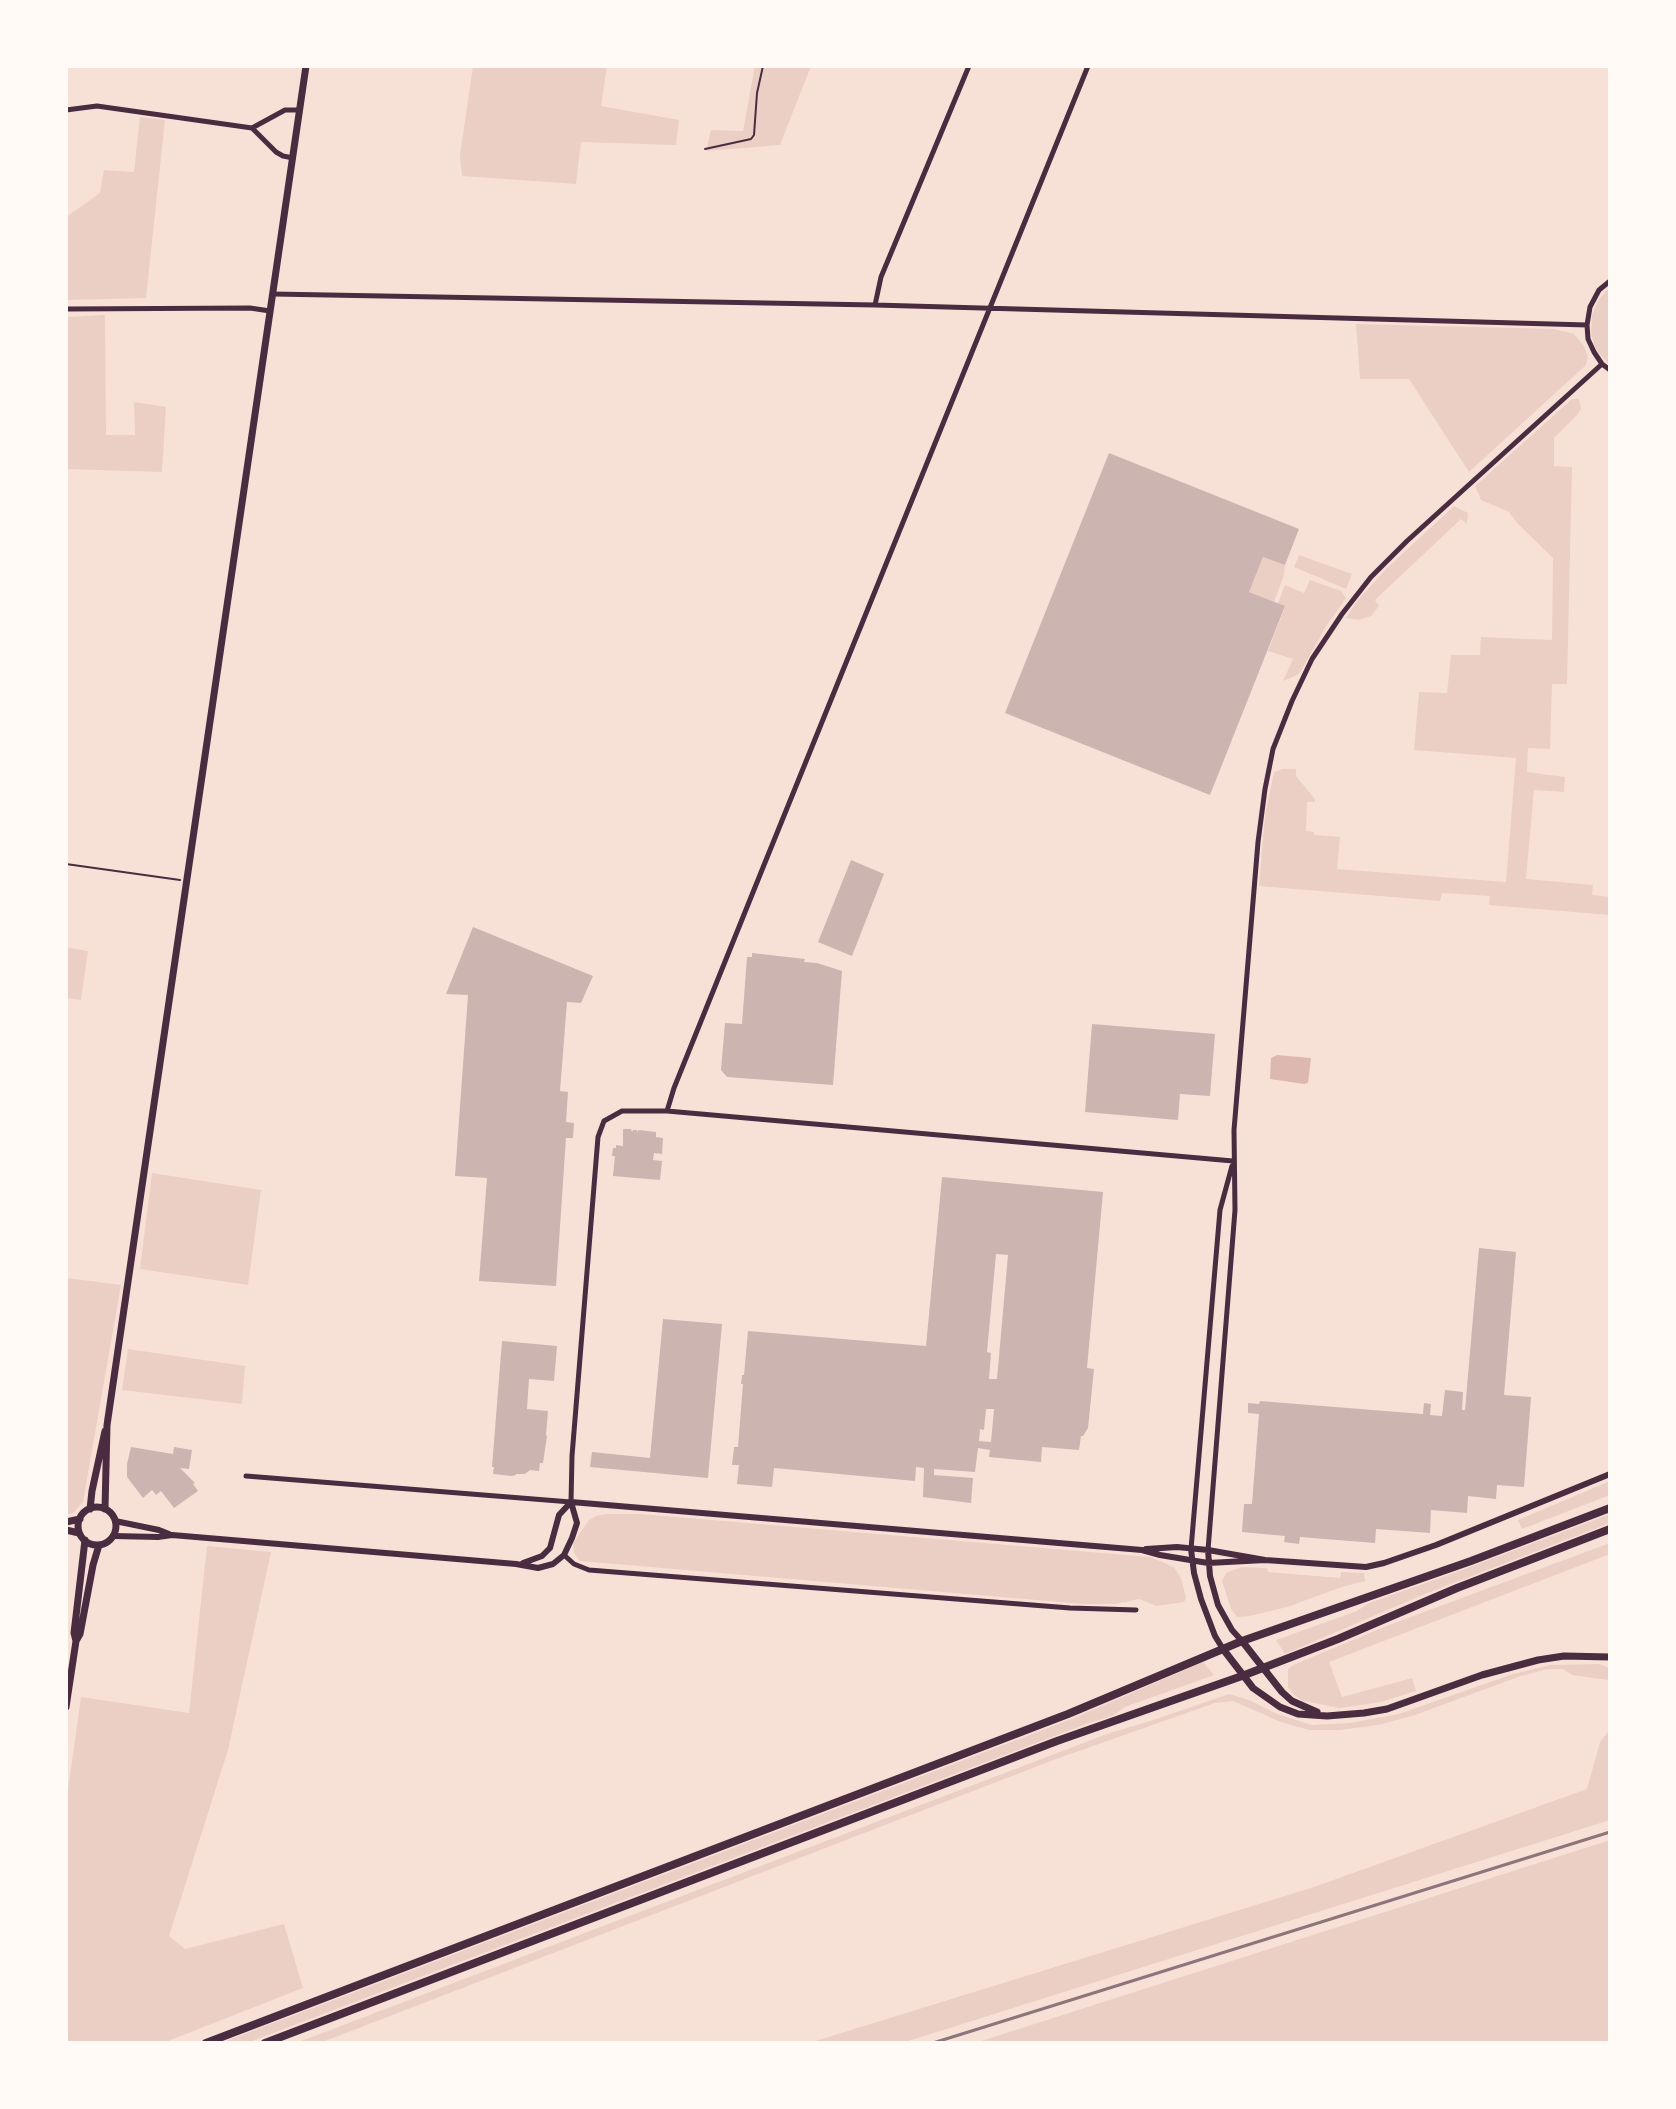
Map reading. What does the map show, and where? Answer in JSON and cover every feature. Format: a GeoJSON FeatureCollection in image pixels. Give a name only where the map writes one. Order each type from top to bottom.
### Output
{"type":"FeatureCollection","features":[{"type":"Feature","properties":{"kind":"highway"},"geometry":{"type":"LineString","coordinates":[[206,2043],[1068,1714],[1242,1641],[1457,1566],[1610,1508]]}},
{"type":"Feature","properties":{"kind":"highway"},"geometry":{"type":"LineString","coordinates":[[265,2043],[1044,1746],[1264,1668],[1610,1529]]}},
{"type":"Feature","properties":{"kind":"main road"},"geometry":{"type":"LineString","coordinates":[[66,1522],[80,1519],[90,1509],[107,1425],[306,66]]}},
{"type":"Feature","properties":{"kind":"main road"},"geometry":{"type":"LineString","coordinates":[[105,1509],[107,1425]]}},
{"type":"Feature","properties":{"kind":"main road"},"geometry":{"type":"LineString","coordinates":[[66,1530],[94,1545],[107,1542],[113,1536],[115,1521],[105,1509],[90,1509]]}},
{"type":"Feature","properties":{"kind":"main road"},"geometry":{"type":"LineString","coordinates":[[76,1641],[74,1633],[82,1537],[80,1519]]}},
{"type":"Feature","properties":{"kind":"main road"},"geometry":{"type":"LineString","coordinates":[[66,1707],[76,1641],[99,1545]]}},
{"type":"Feature","properties":{"kind":"main road"},"geometry":{"type":"LineString","coordinates":[[1242,1641],[1292,1701],[1327,1716]]}},
{"type":"Feature","properties":{"kind":"main road"},"geometry":{"type":"LineString","coordinates":[[1223,1649],[1253,1688],[1280,1707],[1298,1714],[1327,1716],[1387,1709],[1482,1675],[1538,1660],[1564,1656],[1610,1657]]}},
{"type":"Feature","properties":{"kind":"street"},"geometry":{"type":"LineString","coordinates":[[875,305],[881,277],[969,66]]}},
{"type":"Feature","properties":{"kind":"street"},"geometry":{"type":"LineString","coordinates":[[667,1111],[752,893],[1088,66]]}},
{"type":"Feature","properties":{"kind":"street"},"geometry":{"type":"LineString","coordinates":[[66,110],[97,106],[252,128],[276,152],[293,158]]}},
{"type":"Feature","properties":{"kind":"street"},"geometry":{"type":"LineString","coordinates":[[252,128],[285,110],[300,110]]}},
{"type":"Feature","properties":{"kind":"street"},"geometry":{"type":"LineString","coordinates":[[1610,281],[1599,290],[1590,307],[1587,325],[1588,339],[1594,352],[1610,370]]}},
{"type":"Feature","properties":{"kind":"street"},"geometry":{"type":"LineString","coordinates":[[273,294],[875,305],[1587,325]]}},
{"type":"Feature","properties":{"kind":"street"},"geometry":{"type":"LineString","coordinates":[[66,309],[250,308],[271,311]]}},
{"type":"Feature","properties":{"kind":"street"},"geometry":{"type":"LineString","coordinates":[[1242,1641],[1224,1617],[1214,1596],[1208,1550],[1235,1210],[1234,1130],[1258,842],[1273,749],[1312,659],[1371,577],[1602,364]]}},
{"type":"Feature","properties":{"kind":"street"},"geometry":{"type":"LineString","coordinates":[[113,1536],[172,1535],[538,1568],[553,1564],[564,1555],[577,1523],[571,1502],[572,1456],[598,1137],[604,1121],[622,1111],[667,1111],[1233,1161]]}},
{"type":"Feature","properties":{"kind":"street"},"geometry":{"type":"LineString","coordinates":[[1223,1649],[1201,1599],[1191,1549],[1220,1210],[1233,1161]]}},
{"type":"Feature","properties":{"kind":"street"},"geometry":{"type":"LineString","coordinates":[[1207,1354],[1222,1356]]}},
{"type":"Feature","properties":{"kind":"street"},"geometry":{"type":"LineString","coordinates":[[1142,1550],[1160,1547],[1208,1550],[1265,1560],[1366,1567],[1449,1540],[1610,1474]]}},
{"type":"Feature","properties":{"kind":"street"},"geometry":{"type":"LineString","coordinates":[[246,1476],[1142,1550],[1208,1563],[1265,1560]]}},
{"type":"Feature","properties":{"kind":"street"},"geometry":{"type":"LineString","coordinates":[[516,1564],[532,1561],[550,1548],[559,1515],[571,1502]]}},
{"type":"Feature","properties":{"kind":"street"},"geometry":{"type":"LineString","coordinates":[[115,1521],[172,1535]]}},
{"type":"Feature","properties":{"kind":"street"},"geometry":{"type":"LineString","coordinates":[[564,1555],[574,1564],[589,1570],[1070,1608],[1136,1610]]}},
{"type":"Feature","properties":{"kind":"path"},"geometry":{"type":"LineString","coordinates":[[705,149],[751,139],[754,135],[757,93],[763,66]]}},
{"type":"Feature","properties":{"kind":"path"},"geometry":{"type":"LineString","coordinates":[[66,864],[187,881]]}},
{"type":"Feature","properties":{"kind":"shaded area"},"geometry":{"type":"Polygon","coordinates":[[[473,66],[607,66],[601,106],[679,120],[676,145],[581,142],[576,184],[462,176],[460,155],[473,66]]]}},
{"type":"Feature","properties":{"kind":"shaded area"},"geometry":{"type":"Polygon","coordinates":[[[755,66],[811,66],[780,145],[706,151],[711,130],[743,131],[755,66]]]}},
{"type":"Feature","properties":{"kind":"shaded area"},"geometry":{"type":"Polygon","coordinates":[[[140,117],[165,120],[146,298],[66,300],[66,217],[100,193],[104,170],[134,172],[140,117]]]}},
{"type":"Feature","properties":{"kind":"shaded area"},"geometry":{"type":"Polygon","coordinates":[[[1610,287],[1610,366],[1595,348],[1591,332],[1592,315],[1599,299],[1610,287]]]}},
{"type":"Feature","properties":{"kind":"shaded area"},"geometry":{"type":"Polygon","coordinates":[[[105,315],[106,435],[135,435],[134,402],[166,407],[162,472],[66,469],[66,317],[105,315]]]}},
{"type":"Feature","properties":{"kind":"shaded area"},"geometry":{"type":"Polygon","coordinates":[[[1356,324],[1554,329],[1574,334],[1588,357],[1586,365],[1469,472],[1409,379],[1360,379],[1356,324]]]}},
{"type":"Feature","properties":{"kind":"shaded area"},"geometry":{"type":"Polygon","coordinates":[[[1572,399],[1579,399],[1581,409],[1554,438],[1554,466],[1572,467],[1567,684],[1552,684],[1550,749],[1528,748],[1527,772],[1565,777],[1564,792],[1534,790],[1526,879],[1593,885],[1592,895],[1610,897],[1610,915],[1489,905],[1490,896],[1442,893],[1440,901],[1259,886],[1265,816],[1274,772],[1283,769],[1296,769],[1296,776],[1315,799],[1315,802],[1307,802],[1306,831],[1314,832],[1314,835],[1340,837],[1337,869],[1506,882],[1516,758],[1414,750],[1419,692],[1447,693],[1451,655],[1480,655],[1481,637],[1552,640],[1553,558],[1509,512],[1481,500],[1475,486],[1572,399]]]}},
{"type":"Feature","properties":{"kind":"shaded area"},"geometry":{"type":"Polygon","coordinates":[[[1454,506],[1468,513],[1467,524],[1461,519],[1375,600],[1379,606],[1371,616],[1358,620],[1346,618],[1386,569],[1454,506]]]}},
{"type":"Feature","properties":{"kind":"shaded area"},"geometry":{"type":"Polygon","coordinates":[[[1299,555],[1352,574],[1346,589],[1294,567],[1299,555]]]}},
{"type":"Feature","properties":{"kind":"shaded area"},"geometry":{"type":"Polygon","coordinates":[[[1263,557],[1285,565],[1274,602],[1249,592],[1263,557]]]}},
{"type":"Feature","properties":{"kind":"shaded area"},"geometry":{"type":"Polygon","coordinates":[[[1310,580],[1341,591],[1346,598],[1299,674],[1283,681],[1293,659],[1268,651],[1285,607],[1278,603],[1285,585],[1304,593],[1310,580]]]}},
{"type":"Feature","properties":{"kind":"shaded area"},"geometry":{"type":"Polygon","coordinates":[[[66,947],[88,951],[81,1000],[66,998],[66,947]]]}},
{"type":"Feature","properties":{"kind":"shaded area"},"geometry":{"type":"Polygon","coordinates":[[[1277,1055],[1311,1058],[1308,1083],[1270,1079],[1271,1058],[1277,1055]]]}},
{"type":"Feature","properties":{"kind":"shaded area"},"geometry":{"type":"Polygon","coordinates":[[[152,1173],[261,1190],[248,1285],[140,1269],[152,1173]]]}},
{"type":"Feature","properties":{"kind":"shaded area"},"geometry":{"type":"Polygon","coordinates":[[[66,1278],[121,1285],[83,1502],[73,1513],[66,1515],[66,1278]]]}},
{"type":"Feature","properties":{"kind":"shaded area"},"geometry":{"type":"Polygon","coordinates":[[[128,1349],[245,1366],[242,1404],[122,1390],[128,1349]]]}},
{"type":"Feature","properties":{"kind":"shaded area"},"geometry":{"type":"Polygon","coordinates":[[[1610,1481],[1610,1495],[1522,1529],[1518,1520],[1610,1481]]]}},
{"type":"Feature","properties":{"kind":"shaded area"},"geometry":{"type":"Polygon","coordinates":[[[605,1514],[641,1514],[1150,1557],[1174,1567],[1181,1578],[1186,1598],[1184,1602],[1156,1606],[1139,1599],[1116,1604],[1083,1604],[580,1561],[574,1553],[573,1543],[589,1520],[605,1514]]]}},
{"type":"Feature","properties":{"kind":"shaded area"},"geometry":{"type":"Polygon","coordinates":[[[1610,1514],[1610,1523],[1425,1594],[1285,1654],[1276,1640],[1357,1611],[1369,1603],[1610,1514]]]}},
{"type":"Feature","properties":{"kind":"shaded area"},"geometry":{"type":"Polygon","coordinates":[[[1610,1543],[1610,1554],[1329,1662],[1342,1697],[1412,1678],[1416,1691],[1381,1702],[1340,1708],[1303,1701],[1288,1687],[1288,1669],[1293,1665],[1389,1625],[1610,1543]]]}},
{"type":"Feature","properties":{"kind":"shaded area"},"geometry":{"type":"Polygon","coordinates":[[[207,1546],[271,1552],[228,1750],[169,1936],[185,1949],[284,1924],[303,1988],[163,2043],[66,2043],[66,1804],[81,1697],[189,1713],[207,1546]]]}},
{"type":"Feature","properties":{"kind":"shaded area"},"geometry":{"type":"Polygon","coordinates":[[[1241,1567],[1340,1578],[1341,1572],[1364,1573],[1365,1581],[1287,1607],[1237,1617],[1231,1609],[1222,1581],[1226,1573],[1241,1567]]]}},
{"type":"Feature","properties":{"kind":"shaded area"},"geometry":{"type":"Polygon","coordinates":[[[1203,1662],[1214,1675],[1125,1707],[1112,1716],[247,2043],[221,2043],[1074,1718],[1203,1662]]]}},
{"type":"Feature","properties":{"kind":"shaded area"},"geometry":{"type":"Polygon","coordinates":[[[1599,1664],[1610,1668],[1608,1680],[1572,1675],[1563,1669],[1547,1669],[1415,1715],[1378,1725],[1340,1730],[1309,1730],[1281,1722],[1233,1701],[1215,1703],[1056,1759],[320,2043],[296,2043],[1107,1734],[1229,1694],[1312,1725],[1350,1723],[1399,1714],[1513,1674],[1550,1665],[1599,1664]]]}},
{"type":"Feature","properties":{"kind":"shaded area"},"geometry":{"type":"Polygon","coordinates":[[[1610,1729],[1610,1820],[902,2043],[809,2043],[1314,1887],[1587,1789],[1600,1742],[1610,1729]]]}},
{"type":"Feature","properties":{"kind":"shaded area"},"geometry":{"type":"Polygon","coordinates":[[[1610,1840],[1610,2043],[975,2043],[1610,1840]]]}},
{"type":"Feature","properties":{"kind":"building"},"geometry":{"type":"Polygon","coordinates":[[[1109,453],[1299,529],[1285,565],[1263,557],[1249,592],[1285,606],[1210,795],[1005,713],[1109,453]]]}},
{"type":"Feature","properties":{"kind":"building"},"geometry":{"type":"Polygon","coordinates":[[[851,860],[884,874],[852,956],[818,942],[851,860]]]}},
{"type":"Feature","properties":{"kind":"building"},"geometry":{"type":"Polygon","coordinates":[[[473,927],[593,976],[581,1003],[567,1002],[560,1091],[568,1092],[566,1122],[574,1123],[573,1138],[566,1138],[556,1286],[479,1281],[487,1178],[455,1176],[468,995],[446,994],[473,927]]]}},
{"type":"Feature","properties":{"kind":"building"},"geometry":{"type":"Polygon","coordinates":[[[752,953],[805,959],[804,962],[842,971],[833,1085],[727,1077],[721,1070],[725,1023],[742,1024],[747,957],[752,957],[752,953]]]}},
{"type":"Feature","properties":{"kind":"building"},"geometry":{"type":"Polygon","coordinates":[[[1092,1024],[1215,1034],[1210,1096],[1180,1094],[1178,1120],[1085,1112],[1092,1024]]]}},
{"type":"Feature","properties":{"kind":"building"},"geometry":{"type":"Polygon","coordinates":[[[623,1129],[656,1132],[656,1137],[663,1138],[662,1154],[654,1153],[653,1160],[662,1161],[660,1180],[613,1176],[613,1148],[623,1146],[623,1129]]]}},
{"type":"Feature","properties":{"kind":"building"},"geometry":{"type":"Polygon","coordinates":[[[942,1177],[1103,1192],[1087,1368],[1094,1369],[1088,1428],[1081,1436],[1079,1450],[1042,1447],[1041,1462],[989,1457],[990,1450],[978,1448],[975,1472],[934,1469],[934,1475],[973,1478],[971,1503],[923,1497],[924,1468],[916,1467],[915,1481],[774,1468],[772,1487],[737,1484],[739,1465],[732,1465],[734,1447],[738,1447],[741,1384],[748,1331],[926,1346],[942,1177]],[[996,1254],[987,1352],[991,1353],[989,1379],[997,1379],[1008,1255],[996,1254]],[[986,1409],[984,1430],[980,1429],[979,1441],[991,1442],[994,1409],[986,1409]]]}},
{"type":"Feature","properties":{"kind":"building"},"geometry":{"type":"Polygon","coordinates":[[[1479,1248],[1516,1252],[1504,1395],[1531,1397],[1524,1487],[1497,1485],[1496,1499],[1468,1496],[1467,1513],[1431,1510],[1430,1533],[1376,1529],[1375,1543],[1300,1537],[1299,1544],[1284,1542],[1285,1536],[1242,1532],[1244,1504],[1252,1504],[1259,1414],[1248,1413],[1248,1403],[1259,1404],[1260,1401],[1423,1414],[1424,1403],[1431,1404],[1430,1415],[1442,1416],[1445,1390],[1463,1392],[1462,1410],[1465,1410],[1479,1248]]]}},
{"type":"Feature","properties":{"kind":"building"},"geometry":{"type":"Polygon","coordinates":[[[663,1319],[722,1324],[708,1478],[590,1467],[592,1452],[650,1458],[663,1319]]]}},
{"type":"Feature","properties":{"kind":"building"},"geometry":{"type":"Polygon","coordinates":[[[502,1341],[557,1346],[554,1381],[529,1379],[527,1409],[548,1411],[543,1463],[540,1463],[539,1471],[530,1470],[512,1476],[493,1474],[492,1467],[502,1341]]]}},
{"type":"Feature","properties":{"kind":"building"},"geometry":{"type":"Polygon","coordinates":[[[131,1447],[173,1454],[174,1447],[192,1450],[189,1469],[180,1468],[195,1483],[198,1491],[174,1508],[161,1491],[156,1495],[152,1490],[143,1498],[127,1477],[131,1447]]]}},
{"type":"Feature","properties":{"kind":"railway"},"geometry":{"type":"LineString","coordinates":[[933,2043],[1610,1832]]}}]}
